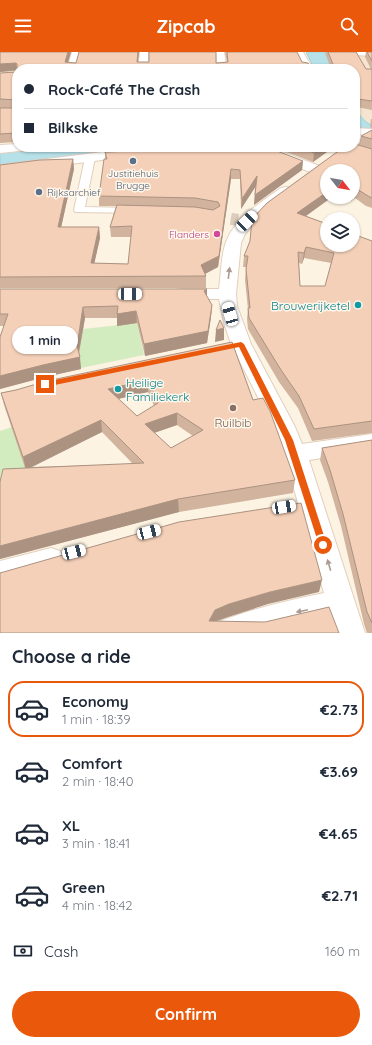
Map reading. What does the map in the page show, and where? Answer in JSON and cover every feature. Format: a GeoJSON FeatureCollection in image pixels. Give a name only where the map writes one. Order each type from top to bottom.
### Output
{"type":"FeatureCollection","features":[{"type":"Feature","properties":{"kind":"street"},"geometry":{"type":"LineString","coordinates":[[73,64],[76,52]]}},
{"type":"Feature","properties":{"kind":"street"},"geometry":{"type":"LineString","coordinates":[[143,64],[144,52]]}},
{"type":"Feature","properties":{"kind":"street"},"geometry":{"type":"LineString","coordinates":[[220,52],[221,64]]}},
{"type":"Feature","properties":{"kind":"street"},"geometry":{"type":"LineString","coordinates":[[299,52],[305,64]]}},
{"type":"Feature","properties":{"kind":"street"},"geometry":{"type":"LineString","coordinates":[[356,53],[372,54]]}},
{"type":"Feature","properties":{"kind":"street"},"geometry":{"type":"LineString","coordinates":[[356,53],[362,63]]}},
{"type":"Feature","properties":{"kind":"street"},"geometry":{"type":"LineString","coordinates":[[360,131],[372,132]]}},
{"type":"Feature","properties":{"kind":"street"},"geometry":{"type":"LineString","coordinates":[[360,142],[372,132]]}},
{"type":"Feature","properties":{"kind":"street"},"geometry":{"type":"LineString","coordinates":[[0,149],[12,148]]}},
{"type":"Feature","properties":{"kind":"street"},"geometry":{"type":"LineString","coordinates":[[276,152],[321,165],[243,220],[240,230],[233,243],[227,294],[232,346],[284,427],[295,454],[350,633]]}},
{"type":"Feature","properties":{"kind":"street"},"geometry":{"type":"LineString","coordinates":[[0,169],[118,154],[146,154]]}},
{"type":"Feature","properties":{"kind":"street"},"geometry":{"type":"LineString","coordinates":[[90,158],[79,210],[143,212]]}},
{"type":"Feature","properties":{"kind":"street"},"geometry":{"type":"LineString","coordinates":[[164,294],[227,294]]}},
{"type":"Feature","properties":{"kind":"street"},"geometry":{"type":"LineString","coordinates":[[295,454],[372,442]]}},
{"type":"Feature","properties":{"kind":"street"},"geometry":{"type":"LineString","coordinates":[[284,507],[310,502]]}},
{"type":"Feature","properties":{"kind":"street"},"geometry":{"type":"LineString","coordinates":[[0,573],[74,552]]}},
{"type":"Feature","properties":{"kind":"street"},"geometry":{"type":"LineString","coordinates":[[226,633],[268,618],[340,602]]}},
{"type":"Feature","properties":{"kind":"shaded area"},"geometry":{"type":"Polygon","coordinates":[[[325,52],[372,52],[372,123],[366,121],[360,115],[360,64],[342,64],[327,58],[325,52]]]}},
{"type":"Feature","properties":{"kind":"green space"},"geometry":{"type":"Polygon","coordinates":[[[137,323],[144,355],[81,368],[78,358],[83,329],[137,323]]]}},
{"type":"Feature","properties":{"kind":"green space"},"geometry":{"type":"Polygon","coordinates":[[[12,427],[29,479],[0,498],[0,431],[12,427]]]}},
{"type":"Feature","properties":{"kind":"water"},"geometry":{"type":"Polygon","coordinates":[[[306,52],[325,52],[330,64],[312,64],[306,52]]]}},
{"type":"Feature","properties":{"kind":"water"},"geometry":{"type":"Polygon","coordinates":[[[360,115],[366,122],[372,125],[372,131],[360,127],[360,115]]]}},
{"type":"Feature","properties":{"kind":"water"},"geometry":{"type":"Polygon","coordinates":[[[12,151],[12,152],[111,152],[0,166],[0,152],[12,151]]]}},
{"type":"Feature","properties":{"kind":"building"},"geometry":{"type":"Polygon","coordinates":[[[0,52],[68,52],[65,62],[76,63],[79,52],[138,52],[137,62],[149,62],[149,52],[216,52],[216,63],[228,62],[227,52],[297,52],[302,62],[309,64],[16,63],[0,64],[0,52]]]}},
{"type":"Feature","properties":{"kind":"building"},"geometry":{"type":"Polygon","coordinates":[[[328,52],[356,52],[366,69],[372,69],[372,101],[360,99],[360,64],[333,64],[328,52]]]}},
{"type":"Feature","properties":{"kind":"building"},"geometry":{"type":"Polygon","coordinates":[[[367,52],[372,52],[372,61],[367,52]]]}},
{"type":"Feature","properties":{"kind":"building"},"geometry":{"type":"Polygon","coordinates":[[[12,72],[12,100],[0,99],[0,73],[12,72]]]}},
{"type":"Feature","properties":{"kind":"building"},"geometry":{"type":"Polygon","coordinates":[[[0,108],[12,108],[12,133],[0,134],[0,108]]]}},
{"type":"Feature","properties":{"kind":"building"},"geometry":{"type":"Polygon","coordinates":[[[372,130],[372,139],[361,136],[372,130]]]}},
{"type":"Feature","properties":{"kind":"building"},"geometry":{"type":"Polygon","coordinates":[[[360,145],[372,149],[372,198],[360,191],[360,164],[321,164],[337,152],[360,152],[360,145]]]}},
{"type":"Feature","properties":{"kind":"building"},"geometry":{"type":"Polygon","coordinates":[[[105,152],[280,152],[303,161],[255,195],[257,176],[242,199],[240,170],[231,169],[219,256],[201,265],[206,276],[0,277],[0,165],[40,160],[73,159],[58,227],[99,227],[91,263],[128,264],[132,226],[110,227],[117,205],[195,207],[213,210],[220,206],[218,202],[195,198],[99,196],[104,159],[107,159],[105,152]]]}},
{"type":"Feature","properties":{"kind":"building"},"geometry":{"type":"Polygon","coordinates":[[[320,164],[320,197],[297,213],[320,221],[320,250],[306,247],[304,253],[298,252],[300,286],[325,286],[334,253],[329,252],[360,252],[360,237],[372,241],[372,421],[314,429],[299,396],[249,318],[248,308],[250,308],[246,269],[248,256],[244,256],[250,241],[252,219],[267,203],[320,164]]]}},
{"type":"Feature","properties":{"kind":"building"},"geometry":{"type":"Polygon","coordinates":[[[0,289],[207,289],[204,291],[212,305],[208,331],[144,344],[136,311],[117,314],[118,306],[83,307],[77,346],[80,357],[0,376],[0,337],[8,314],[0,314],[0,289]]]}},
{"type":"Feature","properties":{"kind":"building"},"geometry":{"type":"Polygon","coordinates":[[[220,320],[224,328],[216,330],[220,320]]]}},
{"type":"Feature","properties":{"kind":"building"},"geometry":{"type":"Polygon","coordinates":[[[232,342],[253,400],[263,398],[270,411],[295,480],[178,499],[0,546],[0,482],[3,469],[144,463],[101,420],[23,457],[1,393],[47,381],[232,342]],[[148,380],[108,389],[137,416],[158,403],[148,380]],[[177,413],[145,424],[171,448],[203,430],[177,413]]]}},
{"type":"Feature","properties":{"kind":"building"},"geometry":{"type":"Polygon","coordinates":[[[372,440],[372,623],[367,612],[343,514],[322,448],[372,440]]]}},
{"type":"Feature","properties":{"kind":"building"},"geometry":{"type":"Polygon","coordinates":[[[301,503],[322,580],[270,592],[229,604],[215,610],[209,621],[265,622],[329,607],[339,633],[0,633],[0,573],[179,522],[301,503]]]}},
{"type":"Feature","properties":{"kind":"tunnel"},"geometry":{"type":"LineString","coordinates":[[213,216],[238,220]]}},
{"type":"Feature","properties":{"kind":"place","name":"Justitiehuis Brugge"},"geometry":{"type":"Point","coordinates":[133,161]}},
{"type":"Feature","properties":{"kind":"place","name":"Rijksarchief"},"geometry":{"type":"Point","coordinates":[39,192]}},
{"type":"Feature","properties":{"kind":"place","name":"Flanders"},"geometry":{"type":"Point","coordinates":[217,234]}},
{"type":"Feature","properties":{"kind":"place","name":"Brouwerijketel"},"geometry":{"type":"Point","coordinates":[358,305]}},
{"type":"Feature","properties":{"kind":"place","name":"Heilige Familiekerk"},"geometry":{"type":"Point","coordinates":[118,389]}},
{"type":"Feature","properties":{"kind":"place","name":"Ruilbib"},"geometry":{"type":"Point","coordinates":[233,408]}},
{"type":"Feature","properties":{"kind":"route"},"geometry":{"type":"LineString","coordinates":[[45,384],[241,344],[284,427],[295,454],[323,545]]}}]}
